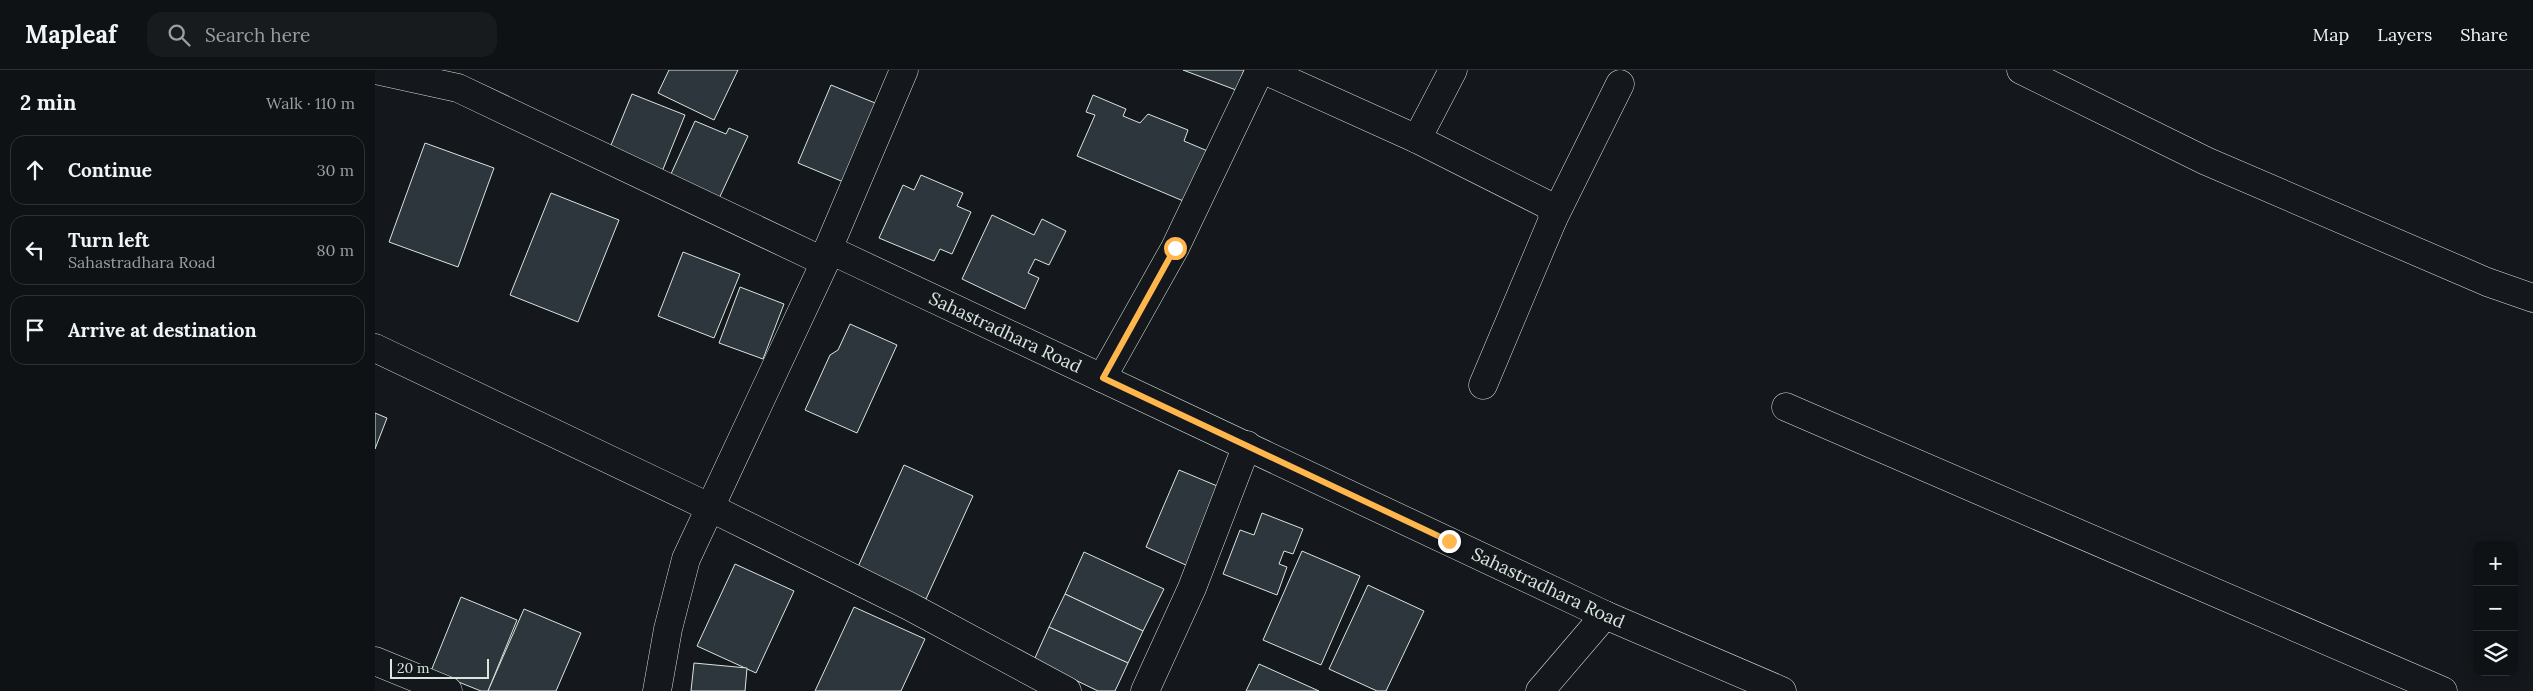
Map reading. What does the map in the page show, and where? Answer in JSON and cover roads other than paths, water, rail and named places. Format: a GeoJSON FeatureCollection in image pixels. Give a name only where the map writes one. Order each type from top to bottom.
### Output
{"type":"FeatureCollection","features":[{"type":"Feature","properties":{"kind":"street","name":"Sahastradhara Road"},"geometry":{"type":"LineString","coordinates":[[375,70],[458,88],[827,256],[1103,378],[1605,615],[1783,691]]}},
{"type":"Feature","properties":{"kind":"street"},"geometry":{"type":"LineString","coordinates":[[1103,378],[1175,248],[1262,70],[1417,139],[1489,178],[1547,203],[1553,219]]}},
{"type":"Feature","properties":{"kind":"street"},"geometry":{"type":"LineString","coordinates":[[1417,139],[1453,70]]}},
{"type":"Feature","properties":{"kind":"street"},"geometry":{"type":"LineString","coordinates":[[2021,70],[2206,161],[2487,282],[2533,298]]}},
{"type":"Feature","properties":{"kind":"street"},"geometry":{"type":"LineString","coordinates":[[657,691],[668,629],[686,559],[827,256],[900,71]]}},
{"type":"Feature","properties":{"kind":"street"},"geometry":{"type":"LineString","coordinates":[[1483,385],[1553,219],[1620,84]]}},
{"type":"Feature","properties":{"kind":"street"},"geometry":{"type":"LineString","coordinates":[[375,348],[709,507],[909,606],[1064,690]]}},
{"type":"Feature","properties":{"kind":"street"},"geometry":{"type":"LineString","coordinates":[[1786,407],[2443,691]]}},
{"type":"Feature","properties":{"kind":"street"},"geometry":{"type":"LineString","coordinates":[[1145,691],[1192,588],[1247,446]]}},
{"type":"Feature","properties":{"kind":"street"},"geometry":{"type":"LineString","coordinates":[[1540,691],[1605,615]]}},
{"type":"Feature","properties":{"kind":"street"},"geometry":{"type":"LineString","coordinates":[[375,660],[448,691]]}}]}
